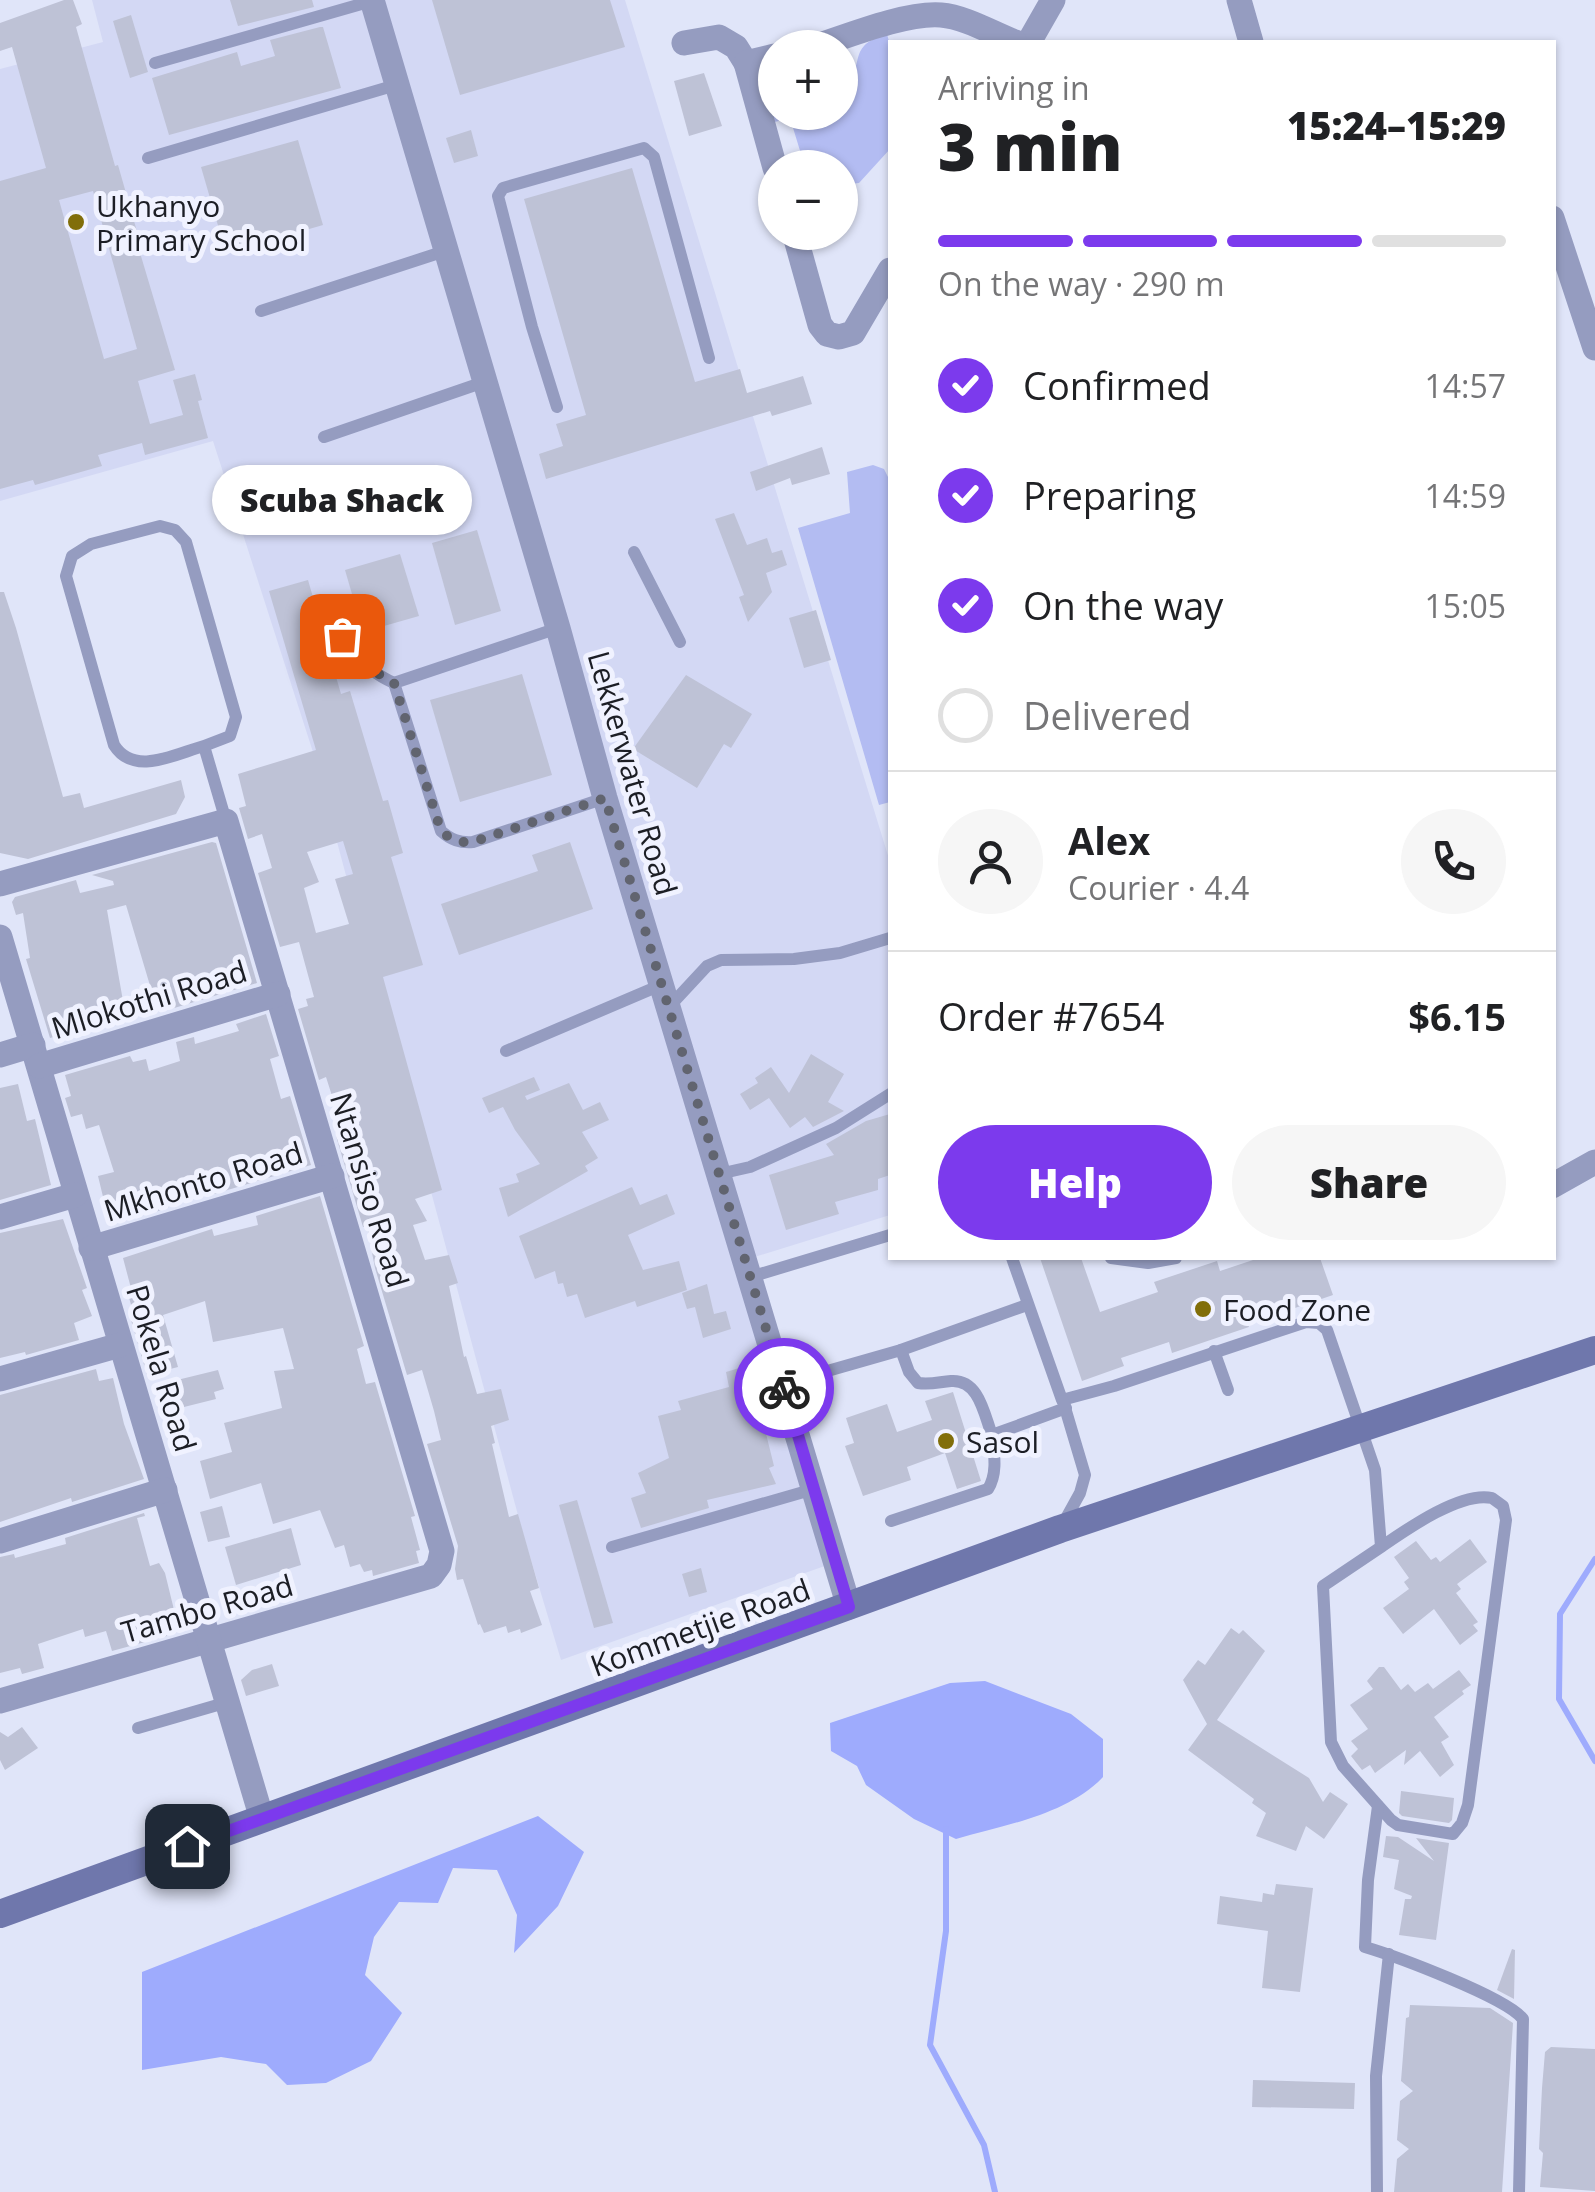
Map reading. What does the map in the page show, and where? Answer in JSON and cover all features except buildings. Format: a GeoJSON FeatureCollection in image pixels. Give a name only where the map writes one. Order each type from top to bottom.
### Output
{"type":"FeatureCollection","features":[{"type":"Feature","properties":{"kind":"main road","name":"Kommetjie Road"},"geometry":{"type":"LineString","coordinates":[[0,1914],[1060,1529],[1595,1350]]}},
{"type":"Feature","properties":{"kind":"street","name":"Lekkerwater Road"},"geometry":{"type":"LineString","coordinates":[[372,0],[605,798],[849,1607]]}},
{"type":"Feature","properties":{"kind":"street"},"geometry":{"type":"LineString","coordinates":[[1030,40],[1053,0]]}},
{"type":"Feature","properties":{"kind":"street"},"geometry":{"type":"LineString","coordinates":[[1239,0],[1251,40]]}},
{"type":"Feature","properties":{"kind":"street"},"geometry":{"type":"LineString","coordinates":[[858,34],[942,14],[1009,40]]}},
{"type":"Feature","properties":{"kind":"street"},"geometry":{"type":"LineString","coordinates":[[684,43],[719,36],[736,47],[746,62],[770,150]]}},
{"type":"Feature","properties":{"kind":"street"},"geometry":{"type":"LineString","coordinates":[[746,62],[758,60]]}},
{"type":"Feature","properties":{"kind":"street"},"geometry":{"type":"LineString","coordinates":[[1556,230],[1595,348]]}},
{"type":"Feature","properties":{"kind":"street"},"geometry":{"type":"LineString","coordinates":[[799,250],[820,324],[827,334],[839,337],[853,333],[888,273]]}},
{"type":"Feature","properties":{"kind":"street"},"geometry":{"type":"LineString","coordinates":[[0,884],[226,821]]}},
{"type":"Feature","properties":{"kind":"street","name":"Ntansiso Road"},"geometry":{"type":"LineString","coordinates":[[226,821],[441,1541],[439,1565],[431,1576]]}},
{"type":"Feature","properties":{"kind":"street","name":"Pokela Road"},"geometry":{"type":"LineString","coordinates":[[0,936],[262,1819]]}},
{"type":"Feature","properties":{"kind":"street","name":"Mlokothi Road"},"geometry":{"type":"LineString","coordinates":[[0,1055],[36,1056],[278,994]]}},
{"type":"Feature","properties":{"kind":"street"},"geometry":{"type":"LineString","coordinates":[[1556,1184],[1595,1162]]}},
{"type":"Feature","properties":{"kind":"street","name":"Mkhonto Road"},"geometry":{"type":"LineString","coordinates":[[91,1248],[332,1176]]}},
{"type":"Feature","properties":{"kind":"street"},"geometry":{"type":"LineString","coordinates":[[0,1217],[76,1195]]}},
{"type":"Feature","properties":{"kind":"street"},"geometry":{"type":"LineString","coordinates":[[0,1380],[120,1345]]}},
{"type":"Feature","properties":{"kind":"street"},"geometry":{"type":"LineString","coordinates":[[0,1541],[165,1490]]}},
{"type":"Feature","properties":{"kind":"street","name":"Tambo Road"},"geometry":{"type":"LineString","coordinates":[[0,1701],[431,1576]]}},
{"type":"Feature","properties":{"kind":"lane"},"geometry":{"type":"LineString","coordinates":[[154,63],[372,0]]}},
{"type":"Feature","properties":{"kind":"lane"},"geometry":{"type":"LineString","coordinates":[[148,158],[396,85]]}},
{"type":"Feature","properties":{"kind":"lane"},"geometry":{"type":"LineString","coordinates":[[557,407],[505,230],[498,196],[503,188],[644,148],[654,157],[709,358]]}},
{"type":"Feature","properties":{"kind":"lane"},"geometry":{"type":"LineString","coordinates":[[261,310],[445,251]]}},
{"type":"Feature","properties":{"kind":"lane"},"geometry":{"type":"LineString","coordinates":[[324,437],[484,382]]}},
{"type":"Feature","properties":{"kind":"lane"},"geometry":{"type":"LineString","coordinates":[[160,526],[182,536],[193,562],[236,724],[232,734],[204,746],[146,762],[132,761],[119,752],[66,576],[74,554],[90,544],[160,526]]}},
{"type":"Feature","properties":{"kind":"lane"},"geometry":{"type":"LineString","coordinates":[[634,552],[680,642]]}},
{"type":"Feature","properties":{"kind":"lane"},"geometry":{"type":"LineString","coordinates":[[333,601],[342,636],[358,658],[378,676],[394,683],[558,628]]}},
{"type":"Feature","properties":{"kind":"lane"},"geometry":{"type":"LineString","coordinates":[[394,683],[430,800],[441,831],[447,836],[473,842],[605,798]]}},
{"type":"Feature","properties":{"kind":"lane"},"geometry":{"type":"LineString","coordinates":[[204,746],[226,821]]}},
{"type":"Feature","properties":{"kind":"lane"},"geometry":{"type":"LineString","coordinates":[[506,1051],[665,996],[714,962],[794,960],[840,953],[888,939]]}},
{"type":"Feature","properties":{"kind":"lane"},"geometry":{"type":"LineString","coordinates":[[719,1174],[750,1167],[836,1128],[888,1095]]}},
{"type":"Feature","properties":{"kind":"lane"},"geometry":{"type":"LineString","coordinates":[[750,1277],[888,1236]]}},
{"type":"Feature","properties":{"kind":"lane"},"geometry":{"type":"LineString","coordinates":[[1013,1260],[1085,1476],[1060,1529]]}},
{"type":"Feature","properties":{"kind":"lane"},"geometry":{"type":"LineString","coordinates":[[1123,1260],[1148,1264],[1167,1260]]}},
{"type":"Feature","properties":{"kind":"lane"},"geometry":{"type":"LineString","coordinates":[[782,1384],[901,1350],[1027,1305]]}},
{"type":"Feature","properties":{"kind":"lane"},"geometry":{"type":"LineString","coordinates":[[992,1435],[1064,1404],[1214,1351],[1306,1322],[1319,1322],[1331,1336],[1376,1470],[1381,1547]]}},
{"type":"Feature","properties":{"kind":"lane"},"geometry":{"type":"LineString","coordinates":[[891,1521],[988,1489],[993,1474],[992,1435],[970,1386],[956,1381],[918,1383],[901,1350]]}},
{"type":"Feature","properties":{"kind":"lane"},"geometry":{"type":"LineString","coordinates":[[1214,1351],[1228,1390]]}},
{"type":"Feature","properties":{"kind":"lane"},"geometry":{"type":"LineString","coordinates":[[612,1547],[814,1489]]}},
{"type":"Feature","properties":{"kind":"lane"},"geometry":{"type":"LineString","coordinates":[[1478,1496],[1498,1500],[1505,1510],[1475,1756],[1462,1823],[1453,1834],[1398,1825],[1344,1766],[1331,1742],[1323,1586],[1381,1547],[1417,1522],[1478,1496]]}},
{"type":"Feature","properties":{"kind":"lane"},"geometry":{"type":"LineString","coordinates":[[138,1728],[228,1702]]}},
{"type":"Feature","properties":{"kind":"lane"},"geometry":{"type":"LineString","coordinates":[[1378,1806],[1368,1880],[1365,1946],[1414,1962],[1507,2006],[1523,2019],[1519,2192]]}},
{"type":"Feature","properties":{"kind":"lane"},"geometry":{"type":"LineString","coordinates":[[1377,2192],[1376,2076],[1389,1954]]}},
{"type":"Feature","properties":{"kind":"shaded area"},"geometry":{"type":"Polygon","coordinates":[[[92,0],[625,0],[888,855],[888,1216],[745,1260],[836,1562],[561,1660],[522,1530],[312,749],[213,441],[0,501],[0,69],[103,42],[92,0]]]}},
{"type":"Feature","properties":{"kind":"shaded area"},"geometry":{"type":"Polygon","coordinates":[[[887,34],[888,151],[858,183],[858,150],[800,150],[794,130],[858,130],[858,59],[865,45],[887,34]]]}},
{"type":"Feature","properties":{"kind":"shaded area"},"geometry":{"type":"Polygon","coordinates":[[[873,465],[884,469],[888,477],[888,803],[879,805],[798,528],[850,513],[847,472],[873,465]]]}},
{"type":"Feature","properties":{"kind":"shaded area"},"geometry":{"type":"Polygon","coordinates":[[[985,1681],[1071,1714],[1103,1739],[1103,1777],[1053,1810],[956,1839],[914,1819],[866,1785],[857,1766],[831,1751],[830,1723],[950,1683],[985,1681]]]}},
{"type":"Feature","properties":{"kind":"shaded area"},"geometry":{"type":"Polygon","coordinates":[[[538,1816],[584,1852],[558,1906],[514,1953],[517,1915],[497,1870],[453,1868],[438,1903],[399,1902],[374,1937],[365,1975],[402,2013],[371,2061],[326,2083],[287,2085],[266,2064],[221,2057],[142,2070],[142,1972],[538,1816]]]}},
{"type":"Feature","properties":{"kind":"waterway"},"geometry":{"type":"LineString","coordinates":[[1595,1559],[1560,1614],[1559,1699],[1595,1761]]}},
{"type":"Feature","properties":{"kind":"waterway"},"geometry":{"type":"LineString","coordinates":[[946,1829],[946,1931],[930,2045],[984,2145],[995,2192]]}},
{"type":"Feature","properties":{"kind":"way so far"},"geometry":{"type":"LineString","coordinates":[[342,636],[367,667],[394,683],[414,754],[441,831],[447,836],[473,842],[605,798],[784,1388]]}},
{"type":"Feature","properties":{"kind":"place","name":"Ukhanyo Primary School"},"geometry":{"type":"Point","coordinates":[76,222]}},
{"type":"Feature","properties":{"kind":"place","name":"Scuba Shack"},"geometry":{"type":"Point","coordinates":[342,636]}},
{"type":"Feature","properties":{"kind":"place","name":"Food Zone"},"geometry":{"type":"Point","coordinates":[1203,1309]}},
{"type":"Feature","properties":{"kind":"place","name":"Sasol"},"geometry":{"type":"Point","coordinates":[946,1441]}},
{"type":"Feature","properties":{"kind":"route"},"geometry":{"type":"LineString","coordinates":[[187,1846],[849,1607],[784,1388]]}}]}
